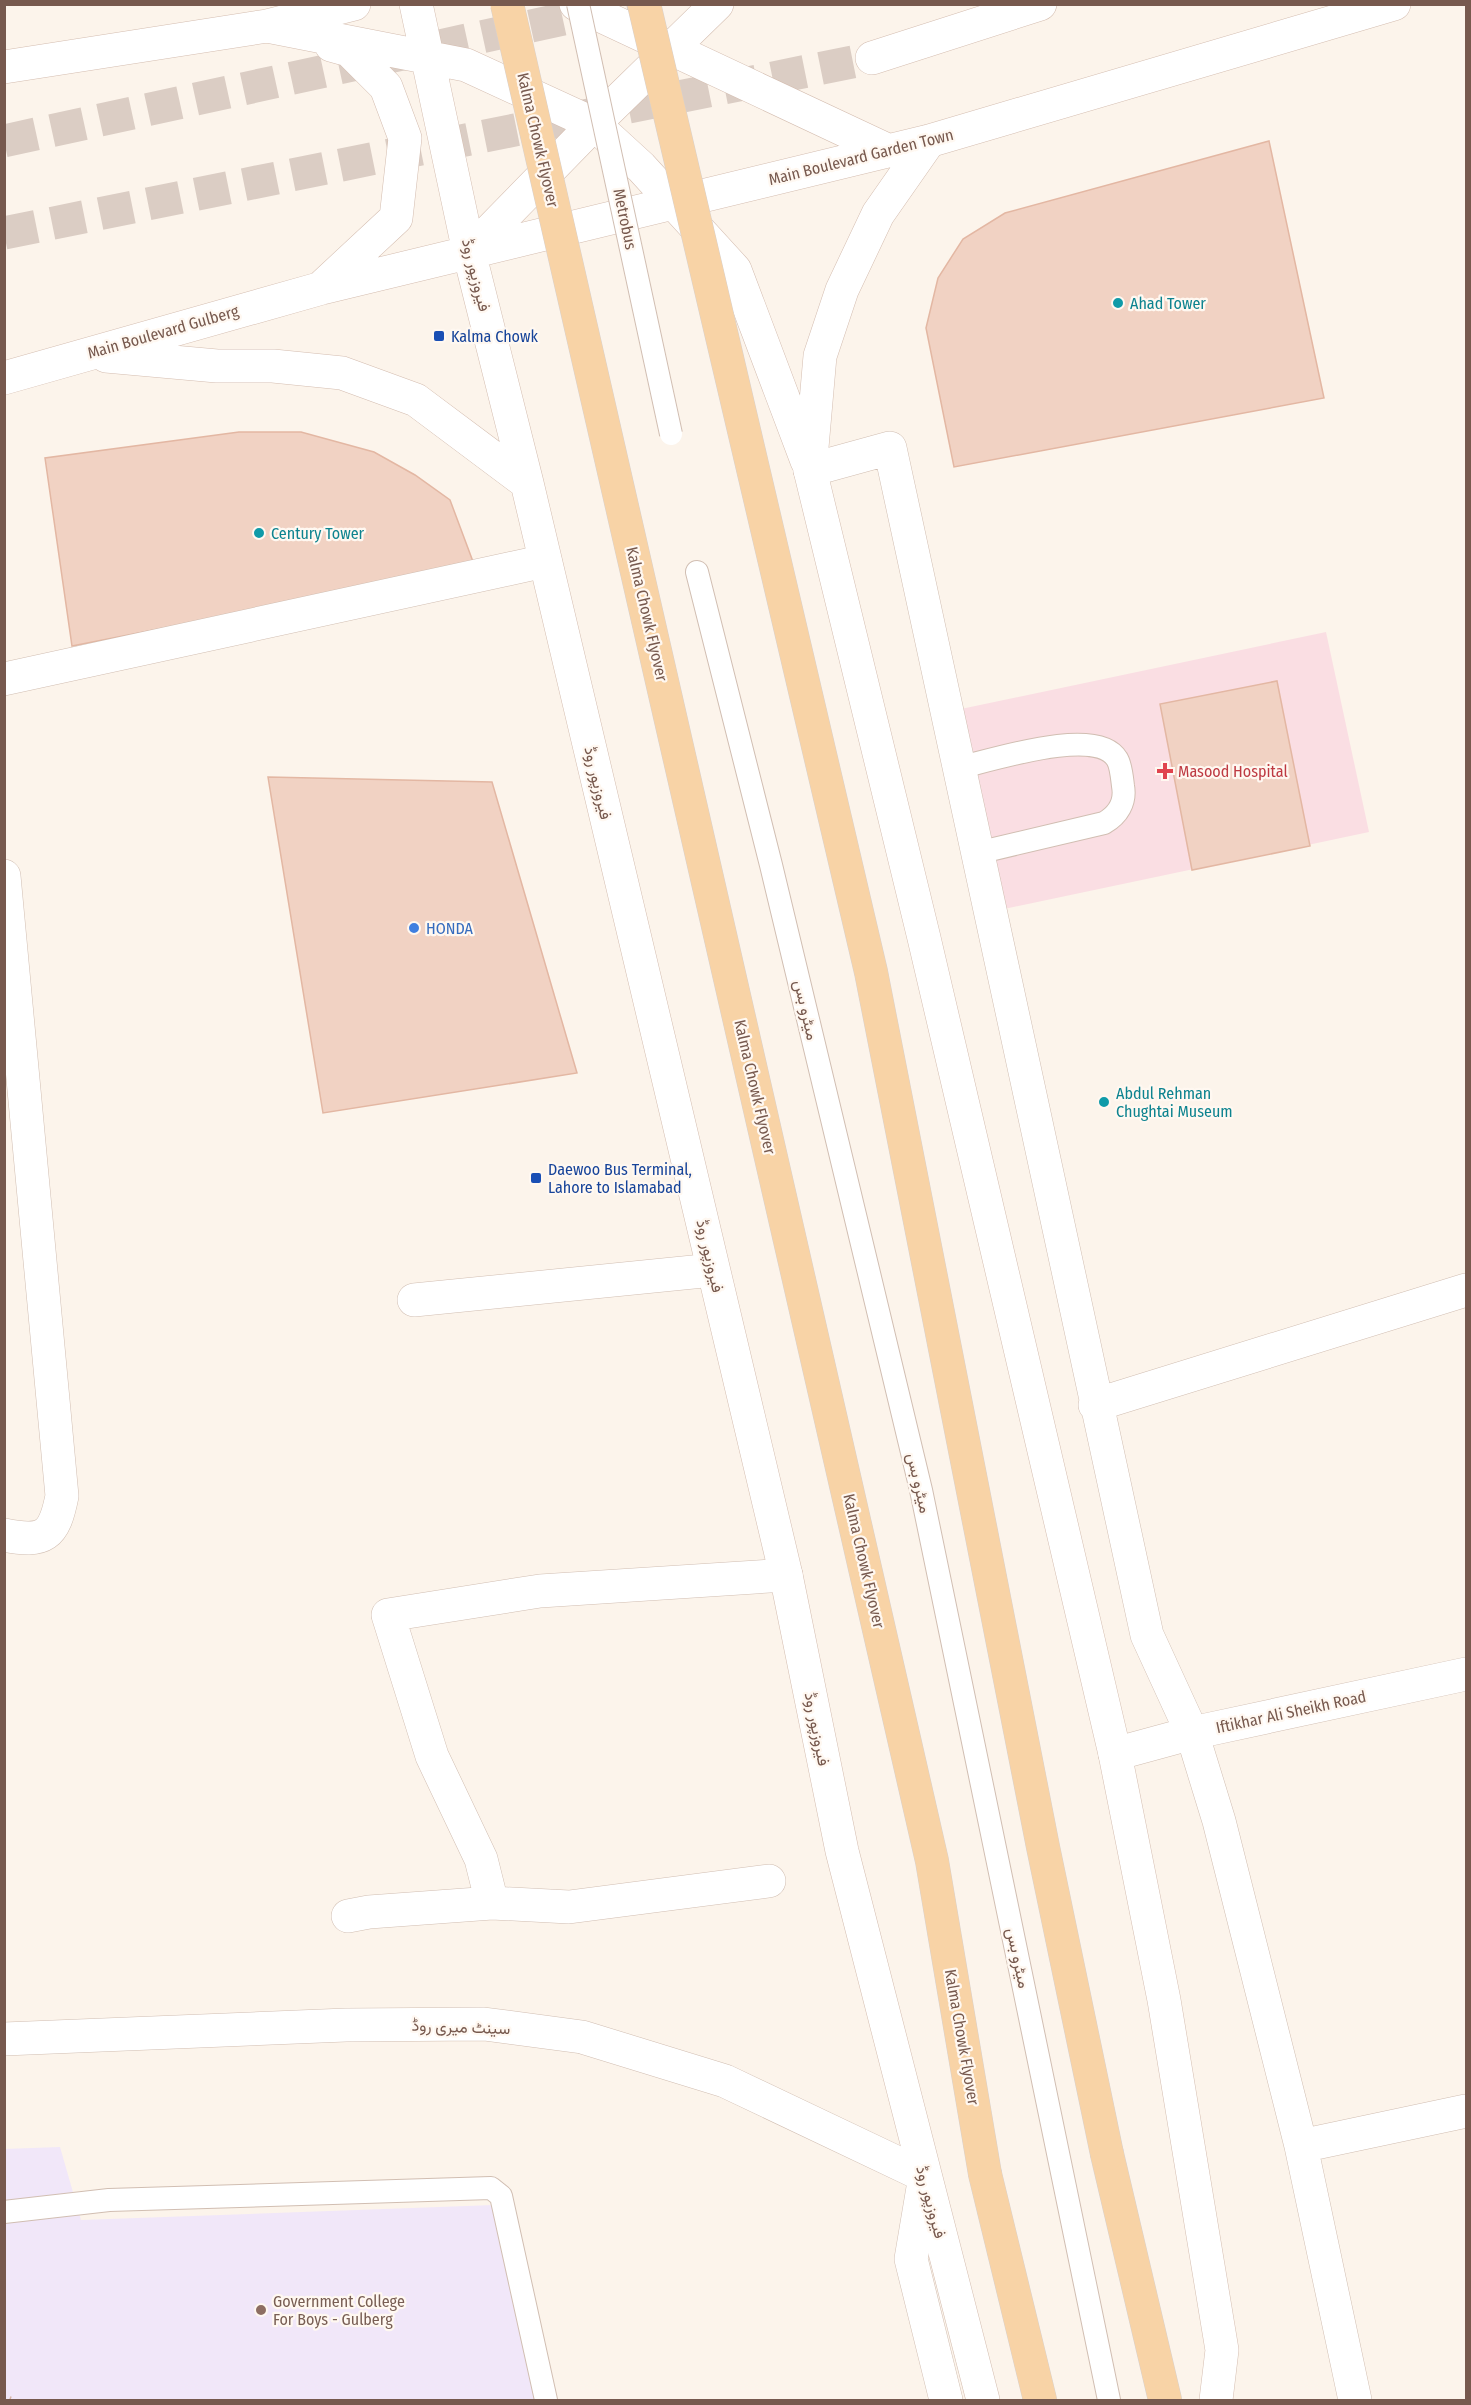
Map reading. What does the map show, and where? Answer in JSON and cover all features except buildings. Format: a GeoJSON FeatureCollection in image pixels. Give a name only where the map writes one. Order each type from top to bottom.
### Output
{"type":"FeatureCollection","features":[{"type":"Feature","properties":{"kind":"main road"},"geometry":{"type":"LineString","coordinates":[[4,67],[267,26],[354,4]]}},
{"type":"Feature","properties":{"kind":"main road","name":"فیروزپور روڈ"},"geometry":{"type":"LineString","coordinates":[[416,4],[429,56],[469,252],[527,483],[786,1575],[842,1851],[983,2400]]}},
{"type":"Feature","properties":{"kind":"main road","name":"Kalma Chowk Flyover"},"geometry":{"type":"LineString","coordinates":[[507,4],[932,1861],[985,2174],[1040,2400]]}},
{"type":"Feature","properties":{"kind":"main road"},"geometry":{"type":"LineString","coordinates":[[577,4],[889,151]]}},
{"type":"Feature","properties":{"kind":"main road"},"geometry":{"type":"LineString","coordinates":[[644,4],[871,972],[1038,1824],[1107,2154],[1165,2400]]}},
{"type":"Feature","properties":{"kind":"main road"},"geometry":{"type":"LineString","coordinates":[[469,252],[594,124],[717,4]]}},
{"type":"Feature","properties":{"kind":"main road"},"geometry":{"type":"LineString","coordinates":[[872,58],[1040,4]]}},
{"type":"Feature","properties":{"kind":"main road","name":"Main Boulevard Garden Town"},"geometry":{"type":"LineString","coordinates":[[322,288],[929,141],[1394,4]]}},
{"type":"Feature","properties":{"kind":"main road"},"geometry":{"type":"LineString","coordinates":[[267,26],[466,65],[594,124],[641,167],[735,270],[810,470],[924,938],[1115,1754],[1164,2000],[1222,2350],[1216,2400]]}},
{"type":"Feature","properties":{"kind":"main road"},"geometry":{"type":"LineString","coordinates":[[267,26],[349,50],[386,87],[405,138],[396,218],[322,288]]}},
{"type":"Feature","properties":{"kind":"main road"},"geometry":{"type":"LineString","coordinates":[[810,470],[820,356],[842,290],[878,214],[929,141]]}},
{"type":"Feature","properties":{"kind":"main road","name":"Main Boulevard Gulberg"},"geometry":{"type":"LineString","coordinates":[[4,378],[322,288]]}},
{"type":"Feature","properties":{"kind":"main road"},"geometry":{"type":"LineString","coordinates":[[84,355],[217,366],[273,366],[342,373],[416,400],[527,483]]}},
{"type":"Feature","properties":{"kind":"main road"},"geometry":{"type":"LineString","coordinates":[[810,470],[890,448],[1095,1406],[1147,1635],[1192,1733],[1219,1821],[1301,2146],[1356,2400]]}},
{"type":"Feature","properties":{"kind":"main road"},"geometry":{"type":"LineString","coordinates":[[4,679],[545,561]]}},
{"type":"Feature","properties":{"kind":"main road"},"geometry":{"type":"LineString","coordinates":[[4,876],[62,1496],[57,1519],[48,1533],[30,1540],[4,1535]]}},
{"type":"Feature","properties":{"kind":"main road"},"geometry":{"type":"LineString","coordinates":[[414,1300],[713,1270]]}},
{"type":"Feature","properties":{"kind":"main road"},"geometry":{"type":"LineString","coordinates":[[1095,1406],[1467,1290]]}},
{"type":"Feature","properties":{"kind":"main road"},"geometry":{"type":"LineString","coordinates":[[492,1903],[481,1858],[432,1756],[388,1615],[540,1591],[786,1575]]}},
{"type":"Feature","properties":{"kind":"main road","name":"Iftikhar Ali Sheikh Road"},"geometry":{"type":"LineString","coordinates":[[1115,1754],[1192,1733],[1467,1674]]}},
{"type":"Feature","properties":{"kind":"main road"},"geometry":{"type":"LineString","coordinates":[[348,1916],[369,1912],[492,1903],[569,1907],[769,1881]]}},
{"type":"Feature","properties":{"kind":"main road","name":"سینٹ میری روڈ"},"geometry":{"type":"LineString","coordinates":[[4,2039],[346,2025],[472,2024],[582,2037],[725,2081],[925,2176]]}},
{"type":"Feature","properties":{"kind":"main road"},"geometry":{"type":"LineString","coordinates":[[1301,2146],[1467,2111]]}},
{"type":"Feature","properties":{"kind":"main road"},"geometry":{"type":"LineString","coordinates":[[925,2176],[911,2259],[946,2400]]}},
{"type":"Feature","properties":{"kind":"lane","name":"Metrobus"},"geometry":{"type":"LineString","coordinates":[[577,4],[671,434]]}},
{"type":"Feature","properties":{"kind":"lane","name":"میٹرو بس"},"geometry":{"type":"LineString","coordinates":[[697,572],[771,865],[921,1490],[1109,2400]]}},
{"type":"Feature","properties":{"kind":"lane"},"geometry":{"type":"LineString","coordinates":[[958,768],[1055,746],[1092,745],[1103,747],[1117,759],[1124,789],[1122,806],[1112,818],[1104,823],[976,852]]}},
{"type":"Feature","properties":{"kind":"lane"},"geometry":{"type":"LineString","coordinates":[[4,2212],[109,2200],[491,2188],[501,2196],[546,2400]]}},
{"type":"Feature","properties":{"kind":"path"},"geometry":{"type":"LineString","coordinates":[[4,2396],[15,2400]]}},
{"type":"Feature","properties":{"kind":"shaded area","name":"Masood Hospital"},"geometry":{"type":"Polygon","coordinates":[[[1326,632],[1369,832],[1004,909],[961,709],[1326,632]]]}},
{"type":"Feature","properties":{"kind":"shaded area","name":"Government College For Boys - Gulberg"},"geometry":{"type":"Polygon","coordinates":[[[60,2147],[81,2220],[494,2205],[536,2400],[5,2400],[4,2149],[60,2147]]]}},
{"type":"Feature","properties":{"kind":"tunnel"},"geometry":{"type":"LineString","coordinates":[[4,141],[632,4]]}},
{"type":"Feature","properties":{"kind":"tunnel"},"geometry":{"type":"LineString","coordinates":[[4,233],[872,58]]}},
{"type":"Feature","properties":{"kind":"place","name":"Ahad Tower"},"geometry":{"type":"Point","coordinates":[1118,303]}},
{"type":"Feature","properties":{"kind":"place","name":"Kalma Chowk"},"geometry":{"type":"Point","coordinates":[439,336]}},
{"type":"Feature","properties":{"kind":"place","name":"Century Tower"},"geometry":{"type":"Point","coordinates":[259,533]}},
{"type":"Feature","properties":{"kind":"place","name":"Masood Hospital"},"geometry":{"type":"Point","coordinates":[1165,771]}},
{"type":"Feature","properties":{"kind":"place","name":"HONDA"},"geometry":{"type":"Point","coordinates":[414,928]}},
{"type":"Feature","properties":{"kind":"place","name":"Abdul Rehman Chughtai Museum"},"geometry":{"type":"Point","coordinates":[1104,1102]}},
{"type":"Feature","properties":{"kind":"place","name":"Daewoo Bus Terminal, Lahore to Islamabad"},"geometry":{"type":"Point","coordinates":[536,1178]}},
{"type":"Feature","properties":{"kind":"place","name":"Government College For Boys - Gulberg"},"geometry":{"type":"Point","coordinates":[261,2310]}}]}
